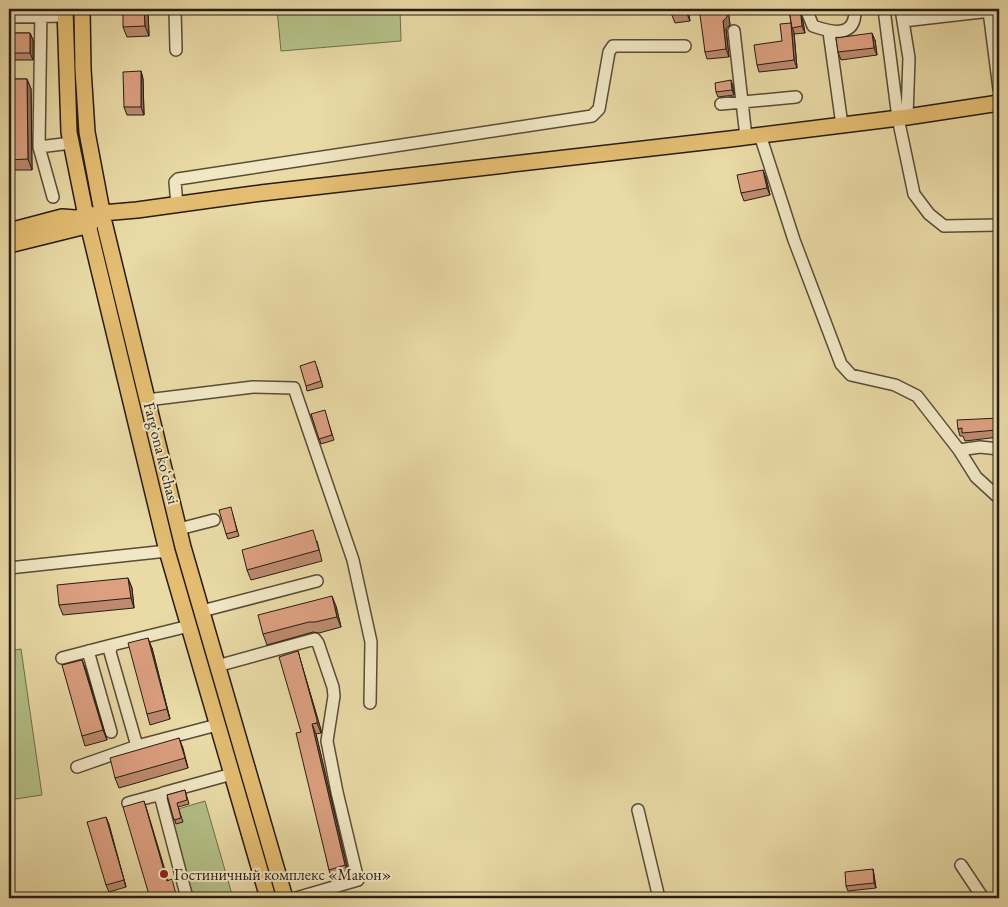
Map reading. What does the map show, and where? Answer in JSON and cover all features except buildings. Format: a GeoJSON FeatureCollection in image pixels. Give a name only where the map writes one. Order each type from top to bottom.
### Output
{"type":"FeatureCollection","features":[{"type":"Feature","properties":{"kind":"main road","name":"Fargʻona koʻchasi"},"geometry":{"type":"LineString","coordinates":[[82,9],[87,132],[103,218],[179,530],[284,898]]}},
{"type":"Feature","properties":{"kind":"main road","name":"Fargʻona koʻchasi"},"geometry":{"type":"LineString","coordinates":[[65,12],[67,99],[71,143],[87,221],[167,551],[268,898]]}},
{"type":"Feature","properties":{"kind":"main road"},"geometry":{"type":"LineString","coordinates":[[9,245],[87,221],[136,210],[261,193],[902,118],[999,103]]}},
{"type":"Feature","properties":{"kind":"main road"},"geometry":{"type":"LineString","coordinates":[[9,231],[62,217],[87,221]]}},
{"type":"Feature","properties":{"kind":"street"},"geometry":{"type":"LineString","coordinates":[[175,9],[176,50]]}},
{"type":"Feature","properties":{"kind":"street"},"geometry":{"type":"LineString","coordinates":[[806,9],[813,26],[829,32],[851,28],[855,20],[855,9]]}},
{"type":"Feature","properties":{"kind":"street"},"geometry":{"type":"LineString","coordinates":[[884,9],[914,194],[929,214],[944,226],[999,225]]}},
{"type":"Feature","properties":{"kind":"street"},"geometry":{"type":"LineString","coordinates":[[901,9],[909,58],[902,118]]}},
{"type":"Feature","properties":{"kind":"street"},"geometry":{"type":"LineString","coordinates":[[903,22],[994,11],[999,89]]}},
{"type":"Feature","properties":{"kind":"street"},"geometry":{"type":"LineString","coordinates":[[9,17],[65,12]]}},
{"type":"Feature","properties":{"kind":"street"},"geometry":{"type":"LineString","coordinates":[[40,13],[39,147],[53,197]]}},
{"type":"Feature","properties":{"kind":"street"},"geometry":{"type":"LineString","coordinates":[[734,30],[742,102],[753,136],[841,364],[851,375],[895,385],[917,396],[959,450],[976,476],[999,498]]}},
{"type":"Feature","properties":{"kind":"street"},"geometry":{"type":"LineString","coordinates":[[829,32],[842,125]]}},
{"type":"Feature","properties":{"kind":"street"},"geometry":{"type":"LineString","coordinates":[[177,205],[175,182],[178,179],[592,116],[598,109],[609,52],[613,46],[685,46]]}},
{"type":"Feature","properties":{"kind":"street"},"geometry":{"type":"LineString","coordinates":[[721,104],[796,97]]}},
{"type":"Feature","properties":{"kind":"street"},"geometry":{"type":"LineString","coordinates":[[39,147],[71,143]]}},
{"type":"Feature","properties":{"kind":"street"},"geometry":{"type":"LineString","coordinates":[[147,400],[254,387],[294,388],[353,560],[371,642],[370,703]]}},
{"type":"Feature","properties":{"kind":"street"},"geometry":{"type":"LineString","coordinates":[[959,450],[980,447],[999,449]]}},
{"type":"Feature","properties":{"kind":"street"},"geometry":{"type":"LineString","coordinates":[[179,530],[214,520]]}},
{"type":"Feature","properties":{"kind":"street"},"geometry":{"type":"LineString","coordinates":[[9,568],[167,551]]}},
{"type":"Feature","properties":{"kind":"street"},"geometry":{"type":"LineString","coordinates":[[202,611],[317,581]]}},
{"type":"Feature","properties":{"kind":"street"},"geometry":{"type":"LineString","coordinates":[[62,658],[189,626]]}},
{"type":"Feature","properties":{"kind":"street"},"geometry":{"type":"LineString","coordinates":[[218,666],[315,639],[318,643],[334,696],[327,741],[358,880],[296,898]]}},
{"type":"Feature","properties":{"kind":"street"},"geometry":{"type":"LineString","coordinates":[[112,645],[110,652],[137,746]]}},
{"type":"Feature","properties":{"kind":"street"},"geometry":{"type":"LineString","coordinates":[[88,651],[112,732]]}},
{"type":"Feature","properties":{"kind":"street"},"geometry":{"type":"LineString","coordinates":[[77,767],[137,746],[217,725]]}},
{"type":"Feature","properties":{"kind":"street"},"geometry":{"type":"LineString","coordinates":[[128,804],[232,774]]}},
{"type":"Feature","properties":{"kind":"street"},"geometry":{"type":"LineString","coordinates":[[161,794],[160,798],[187,898]]}},
{"type":"Feature","properties":{"kind":"street"},"geometry":{"type":"LineString","coordinates":[[638,810],[659,898]]}},
{"type":"Feature","properties":{"kind":"street"},"geometry":{"type":"LineString","coordinates":[[961,865],[983,898]]}},
{"type":"Feature","properties":{"kind":"green space"},"geometry":{"type":"Polygon","coordinates":[[[277,9],[400,9],[401,41],[281,51],[277,9]]]}},
{"type":"Feature","properties":{"kind":"green space"},"geometry":{"type":"Polygon","coordinates":[[[21,649],[42,795],[9,800],[9,651],[21,649]]]}},
{"type":"Feature","properties":{"kind":"green space"},"geometry":{"type":"Polygon","coordinates":[[[205,801],[233,898],[194,898],[168,812],[205,801]]]}},
{"type":"Feature","properties":{"kind":"place","name":"Гостиничный комплекс «Макон»"},"geometry":{"type":"Point","coordinates":[164,874]}}]}
